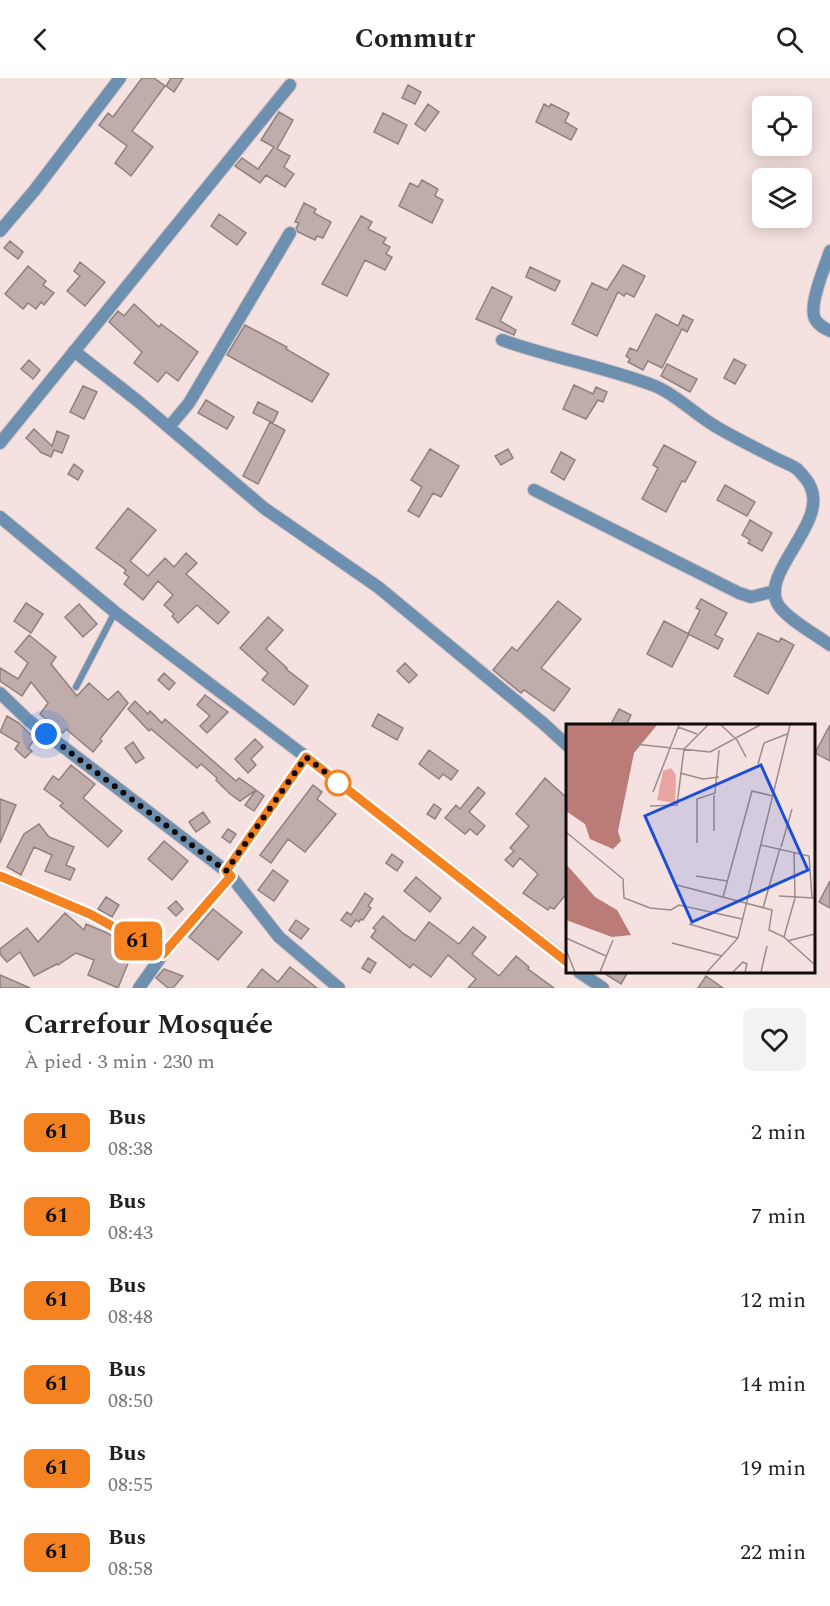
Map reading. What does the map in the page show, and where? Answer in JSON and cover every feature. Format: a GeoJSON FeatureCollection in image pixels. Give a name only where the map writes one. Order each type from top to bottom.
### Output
{"type":"FeatureCollection","features":[{"type":"Feature","properties":{"kind":"street"},"geometry":{"type":"LineString","coordinates":[[0,231],[34,191],[120,78]]}},
{"type":"Feature","properties":{"kind":"street"},"geometry":{"type":"LineString","coordinates":[[0,443],[290,85]]}},
{"type":"Feature","properties":{"kind":"street"},"geometry":{"type":"LineString","coordinates":[[169,428],[201,384],[290,233]]}},
{"type":"Feature","properties":{"kind":"street"},"geometry":{"type":"LineString","coordinates":[[830,251],[814,305],[814,318],[830,331]]}},
{"type":"Feature","properties":{"kind":"street"},"geometry":{"type":"LineString","coordinates":[[502,340],[656,386],[718,429],[797,469],[811,488],[812,506],[807,523],[778,578],[774,591],[779,607],[786,614],[830,645]]}},
{"type":"Feature","properties":{"kind":"street"},"geometry":{"type":"LineString","coordinates":[[74,351],[264,508],[378,587],[544,724],[566,745]]}},
{"type":"Feature","properties":{"kind":"street"},"geometry":{"type":"LineString","coordinates":[[534,490],[739,593],[751,597],[774,591]]}},
{"type":"Feature","properties":{"kind":"street"},"geometry":{"type":"LineString","coordinates":[[0,517],[115,612],[306,757],[566,961]]}},
{"type":"Feature","properties":{"kind":"street"},"geometry":{"type":"LineString","coordinates":[[0,693],[28,720],[228,874],[279,937],[339,988]]}},
{"type":"Feature","properties":{"kind":"street"},"geometry":{"type":"LineString","coordinates":[[139,988],[163,954],[228,874],[306,757]]}},
{"type":"Feature","properties":{"kind":"street"},"geometry":{"type":"LineString","coordinates":[[0,876],[90,914],[163,954]]}},
{"type":"Feature","properties":{"kind":"street"},"geometry":{"type":"LineString","coordinates":[[587,974],[603,988]]}},
{"type":"Feature","properties":{"kind":"lane"},"geometry":{"type":"LineString","coordinates":[[76,687],[115,612]]}},
{"type":"Feature","properties":{"kind":"building"},"geometry":{"type":"Polygon","coordinates":[[[142,78],[154,78],[165,86],[132,131],[153,147],[131,176],[115,163],[127,146],[99,125],[108,113],[113,117],[142,78]]]}},
{"type":"Feature","properties":{"kind":"building"},"geometry":{"type":"Polygon","coordinates":[[[171,78],[183,78],[174,92],[166,86],[171,78]]]}},
{"type":"Feature","properties":{"kind":"building"},"geometry":{"type":"Polygon","coordinates":[[[408,85],[421,92],[415,104],[402,98],[408,85]]]}},
{"type":"Feature","properties":{"kind":"building"},"geometry":{"type":"Polygon","coordinates":[[[428,104],[439,112],[425,131],[415,124],[428,104]]]}},
{"type":"Feature","properties":{"kind":"building"},"geometry":{"type":"Polygon","coordinates":[[[544,104],[549,107],[551,104],[569,113],[565,122],[577,129],[571,140],[536,122],[544,104]]]}},
{"type":"Feature","properties":{"kind":"building"},"geometry":{"type":"Polygon","coordinates":[[[279,112],[293,120],[277,149],[290,156],[284,167],[294,174],[285,187],[266,175],[260,183],[235,166],[242,158],[258,169],[274,147],[261,140],[279,112]]]}},
{"type":"Feature","properties":{"kind":"building"},"geometry":{"type":"Polygon","coordinates":[[[383,113],[407,125],[398,144],[374,132],[383,113]]]}},
{"type":"Feature","properties":{"kind":"building"},"geometry":{"type":"Polygon","coordinates":[[[422,180],[438,189],[435,196],[443,200],[432,223],[399,206],[410,183],[418,187],[422,180]]]}},
{"type":"Feature","properties":{"kind":"building"},"geometry":{"type":"Polygon","coordinates":[[[304,203],[316,209],[314,213],[331,222],[323,238],[317,236],[315,240],[298,232],[296,228],[299,223],[295,222],[304,203]]]}},
{"type":"Feature","properties":{"kind":"building"},"geometry":{"type":"Polygon","coordinates":[[[219,214],[246,233],[237,245],[211,226],[219,214]]]}},
{"type":"Feature","properties":{"kind":"building"},"geometry":{"type":"Polygon","coordinates":[[[361,216],[372,222],[368,229],[386,238],[383,243],[390,247],[386,254],[392,257],[385,270],[365,260],[347,296],[322,284],[361,216]]]}},
{"type":"Feature","properties":{"kind":"building"},"geometry":{"type":"Polygon","coordinates":[[[10,241],[23,252],[18,259],[4,248],[10,241]]]}},
{"type":"Feature","properties":{"kind":"building"},"geometry":{"type":"Polygon","coordinates":[[[80,262],[105,282],[85,306],[67,291],[80,276],[74,271],[80,262]]]}},
{"type":"Feature","properties":{"kind":"building"},"geometry":{"type":"Polygon","coordinates":[[[623,265],[645,276],[634,297],[626,293],[624,296],[618,292],[597,336],[572,324],[592,283],[607,290],[623,265]]]}},
{"type":"Feature","properties":{"kind":"building"},"geometry":{"type":"Polygon","coordinates":[[[28,266],[46,281],[43,285],[54,293],[44,305],[41,302],[36,309],[28,303],[23,309],[5,294],[28,266]]]}},
{"type":"Feature","properties":{"kind":"building"},"geometry":{"type":"Polygon","coordinates":[[[530,267],[560,281],[555,291],[526,277],[530,267]]]}},
{"type":"Feature","properties":{"kind":"building"},"geometry":{"type":"Polygon","coordinates":[[[492,287],[512,297],[500,321],[516,330],[514,335],[476,319],[492,287]]]}},
{"type":"Feature","properties":{"kind":"building"},"geometry":{"type":"Polygon","coordinates":[[[134,304],[159,327],[161,324],[198,352],[178,381],[166,372],[158,382],[134,363],[142,352],[109,322],[118,311],[124,316],[134,304]]]}},
{"type":"Feature","properties":{"kind":"building"},"geometry":{"type":"Polygon","coordinates":[[[656,314],[678,326],[683,315],[693,320],[687,332],[682,329],[662,368],[648,361],[643,370],[628,362],[630,359],[626,356],[630,348],[637,351],[656,314]]]}},
{"type":"Feature","properties":{"kind":"building"},"geometry":{"type":"Polygon","coordinates":[[[245,325],[287,347],[286,349],[329,374],[312,402],[227,355],[245,325]]]}},
{"type":"Feature","properties":{"kind":"building"},"geometry":{"type":"Polygon","coordinates":[[[734,359],[746,365],[735,384],[724,378],[734,359]]]}},
{"type":"Feature","properties":{"kind":"building"},"geometry":{"type":"Polygon","coordinates":[[[29,360],[40,370],[33,379],[21,369],[29,360]]]}},
{"type":"Feature","properties":{"kind":"building"},"geometry":{"type":"Polygon","coordinates":[[[667,364],[697,379],[690,392],[661,376],[667,364]]]}},
{"type":"Feature","properties":{"kind":"building"},"geometry":{"type":"Polygon","coordinates":[[[574,385],[593,394],[596,387],[607,392],[603,402],[598,400],[586,419],[563,409],[574,385]]]}},
{"type":"Feature","properties":{"kind":"building"},"geometry":{"type":"Polygon","coordinates":[[[83,386],[97,392],[84,419],[70,412],[83,386]]]}},
{"type":"Feature","properties":{"kind":"building"},"geometry":{"type":"Polygon","coordinates":[[[206,400],[234,417],[227,429],[198,413],[206,400]]]}},
{"type":"Feature","properties":{"kind":"building"},"geometry":{"type":"Polygon","coordinates":[[[258,402],[278,412],[273,423],[253,413],[258,402]]]}},
{"type":"Feature","properties":{"kind":"building"},"geometry":{"type":"Polygon","coordinates":[[[270,422],[285,430],[258,484],[243,476],[270,422]]]}},
{"type":"Feature","properties":{"kind":"building"},"geometry":{"type":"Polygon","coordinates":[[[34,429],[52,446],[57,431],[69,436],[62,453],[54,450],[51,457],[40,452],[26,438],[34,429]]]}},
{"type":"Feature","properties":{"kind":"building"},"geometry":{"type":"Polygon","coordinates":[[[664,445],[696,462],[685,482],[682,481],[666,512],[642,499],[658,468],[653,465],[664,445]]]}},
{"type":"Feature","properties":{"kind":"building"},"geometry":{"type":"Polygon","coordinates":[[[430,449],[459,466],[441,497],[433,493],[419,517],[408,511],[422,487],[411,480],[430,449]]]}},
{"type":"Feature","properties":{"kind":"building"},"geometry":{"type":"Polygon","coordinates":[[[508,449],[513,458],[501,465],[495,456],[508,449]]]}},
{"type":"Feature","properties":{"kind":"building"},"geometry":{"type":"Polygon","coordinates":[[[561,452],[575,460],[564,480],[551,472],[561,452]]]}},
{"type":"Feature","properties":{"kind":"building"},"geometry":{"type":"Polygon","coordinates":[[[74,464],[83,471],[78,480],[68,474],[74,464]]]}},
{"type":"Feature","properties":{"kind":"building"},"geometry":{"type":"Polygon","coordinates":[[[725,485],[755,502],[747,516],[717,500],[725,485]]]}},
{"type":"Feature","properties":{"kind":"building"},"geometry":{"type":"Polygon","coordinates":[[[128,508],[156,530],[130,561],[148,576],[165,558],[174,567],[186,553],[197,563],[186,574],[229,612],[218,624],[197,605],[178,623],[172,616],[174,614],[164,605],[173,595],[158,581],[143,600],[124,584],[129,577],[124,573],[126,570],[96,548],[128,508]]]}},
{"type":"Feature","properties":{"kind":"building"},"geometry":{"type":"Polygon","coordinates":[[[750,520],[772,533],[762,551],[748,543],[750,540],[742,535],[750,520]]]}},
{"type":"Feature","properties":{"kind":"building"},"geometry":{"type":"Polygon","coordinates":[[[701,599],[727,613],[715,635],[723,639],[718,649],[688,634],[700,610],[696,608],[701,599]]]}},
{"type":"Feature","properties":{"kind":"building"},"geometry":{"type":"Polygon","coordinates":[[[558,601],[581,619],[541,668],[570,689],[554,711],[524,690],[521,693],[493,670],[512,647],[517,651],[558,601]]]}},
{"type":"Feature","properties":{"kind":"building"},"geometry":{"type":"Polygon","coordinates":[[[26,603],[43,614],[31,633],[14,621],[26,603]]]}},
{"type":"Feature","properties":{"kind":"building"},"geometry":{"type":"Polygon","coordinates":[[[79,604],[97,624],[83,637],[65,617],[79,604]]]}},
{"type":"Feature","properties":{"kind":"building"},"geometry":{"type":"Polygon","coordinates":[[[268,617],[283,630],[266,649],[308,686],[294,705],[262,680],[268,673],[240,648],[268,617]]]}},
{"type":"Feature","properties":{"kind":"building"},"geometry":{"type":"Polygon","coordinates":[[[664,621],[689,634],[672,667],[647,654],[664,621]]]}},
{"type":"Feature","properties":{"kind":"building"},"geometry":{"type":"Polygon","coordinates":[[[758,633],[779,642],[781,638],[794,645],[768,694],[734,676],[758,633]]]}},
{"type":"Feature","properties":{"kind":"building"},"geometry":{"type":"Polygon","coordinates":[[[29,635],[56,657],[51,664],[77,696],[89,683],[108,700],[118,691],[128,703],[100,739],[102,741],[93,752],[66,729],[63,733],[40,714],[48,703],[31,682],[22,696],[0,681],[0,668],[18,679],[28,663],[15,652],[29,635]]]}},
{"type":"Feature","properties":{"kind":"building"},"geometry":{"type":"Polygon","coordinates":[[[405,663],[417,675],[409,683],[397,671],[405,663]]]}},
{"type":"Feature","properties":{"kind":"building"},"geometry":{"type":"Polygon","coordinates":[[[164,673],[175,683],[169,690],[158,680],[164,673]]]}},
{"type":"Feature","properties":{"kind":"building"},"geometry":{"type":"Polygon","coordinates":[[[205,695],[228,712],[207,733],[200,726],[210,716],[197,705],[205,695]]]}},
{"type":"Feature","properties":{"kind":"building"},"geometry":{"type":"Polygon","coordinates":[[[135,701],[148,714],[150,711],[162,723],[165,719],[236,781],[239,778],[256,790],[240,801],[230,794],[201,764],[197,768],[151,729],[149,731],[128,709],[135,701]]]}},
{"type":"Feature","properties":{"kind":"building"},"geometry":{"type":"Polygon","coordinates":[[[619,709],[631,715],[627,724],[611,724],[619,709]]]}},
{"type":"Feature","properties":{"kind":"building"},"geometry":{"type":"Polygon","coordinates":[[[378,714],[403,728],[397,740],[372,726],[378,714]]]}},
{"type":"Feature","properties":{"kind":"building"},"geometry":{"type":"Polygon","coordinates":[[[7,716],[19,723],[35,739],[28,748],[32,751],[25,758],[15,749],[19,743],[0,732],[7,716]]]}},
{"type":"Feature","properties":{"kind":"building"},"geometry":{"type":"Polygon","coordinates":[[[830,725],[830,761],[815,753],[830,725]]]}},
{"type":"Feature","properties":{"kind":"building"},"geometry":{"type":"Polygon","coordinates":[[[255,739],[263,747],[251,759],[256,765],[248,773],[235,759],[255,739]]]}},
{"type":"Feature","properties":{"kind":"building"},"geometry":{"type":"Polygon","coordinates":[[[133,742],[144,758],[136,763],[125,748],[133,742]]]}},
{"type":"Feature","properties":{"kind":"building"},"geometry":{"type":"Polygon","coordinates":[[[429,750],[458,771],[451,780],[443,774],[439,779],[419,764],[429,750]]]}},
{"type":"Feature","properties":{"kind":"building"},"geometry":{"type":"Polygon","coordinates":[[[71,765],[95,784],[83,798],[122,831],[108,847],[60,806],[63,803],[44,789],[53,776],[59,780],[71,765]]]}},
{"type":"Feature","properties":{"kind":"building"},"geometry":{"type":"Polygon","coordinates":[[[545,778],[566,797],[566,894],[554,909],[550,907],[548,910],[523,893],[538,874],[520,858],[513,867],[505,860],[514,851],[510,848],[529,826],[516,814],[545,778]]]}},
{"type":"Feature","properties":{"kind":"building"},"geometry":{"type":"Polygon","coordinates":[[[313,785],[322,792],[317,799],[336,814],[305,852],[288,839],[271,863],[260,855],[313,785]]]}},
{"type":"Feature","properties":{"kind":"building"},"geometry":{"type":"Polygon","coordinates":[[[478,787],[485,793],[469,812],[485,826],[477,835],[470,829],[465,834],[445,818],[456,805],[460,809],[478,787]]]}},
{"type":"Feature","properties":{"kind":"building"},"geometry":{"type":"Polygon","coordinates":[[[256,790],[264,796],[254,811],[245,805],[256,790]]]}},
{"type":"Feature","properties":{"kind":"building"},"geometry":{"type":"Polygon","coordinates":[[[0,799],[16,805],[0,843],[0,799]]]}},
{"type":"Feature","properties":{"kind":"building"},"geometry":{"type":"Polygon","coordinates":[[[434,804],[441,809],[435,819],[427,814],[434,804]]]}},
{"type":"Feature","properties":{"kind":"building"},"geometry":{"type":"Polygon","coordinates":[[[203,812],[210,822],[196,832],[189,822],[203,812]]]}},
{"type":"Feature","properties":{"kind":"building"},"geometry":{"type":"Polygon","coordinates":[[[39,824],[49,837],[74,847],[66,865],[75,869],[70,880],[45,871],[52,855],[34,847],[21,875],[7,867],[24,834],[39,824]]]}},
{"type":"Feature","properties":{"kind":"building"},"geometry":{"type":"Polygon","coordinates":[[[228,829],[236,834],[230,843],[222,837],[228,829]]]}},
{"type":"Feature","properties":{"kind":"building"},"geometry":{"type":"Polygon","coordinates":[[[164,841],[188,861],[172,880],[148,859],[164,841]]]}},
{"type":"Feature","properties":{"kind":"building"},"geometry":{"type":"Polygon","coordinates":[[[392,854],[403,862],[397,871],[386,863],[392,854]]]}},
{"type":"Feature","properties":{"kind":"building"},"geometry":{"type":"Polygon","coordinates":[[[273,870],[288,881],[274,901],[258,890],[273,870]]]}},
{"type":"Feature","properties":{"kind":"building"},"geometry":{"type":"Polygon","coordinates":[[[416,877],[441,898],[430,912],[404,891],[416,877]]]}},
{"type":"Feature","properties":{"kind":"building"},"geometry":{"type":"Polygon","coordinates":[[[830,881],[830,908],[819,902],[830,881]]]}},
{"type":"Feature","properties":{"kind":"building"},"geometry":{"type":"Polygon","coordinates":[[[365,893],[373,899],[368,906],[371,908],[363,920],[359,922],[356,920],[351,927],[341,920],[347,912],[351,915],[365,893]]]}},
{"type":"Feature","properties":{"kind":"building"},"geometry":{"type":"Polygon","coordinates":[[[106,897],[119,905],[112,917],[98,909],[106,897]]]}},
{"type":"Feature","properties":{"kind":"building"},"geometry":{"type":"Polygon","coordinates":[[[176,901],[183,909],[176,916],[168,908],[176,901]]]}},
{"type":"Feature","properties":{"kind":"building"},"geometry":{"type":"Polygon","coordinates":[[[213,909],[242,932],[218,960],[189,937],[213,909]]]}},
{"type":"Feature","properties":{"kind":"building"},"geometry":{"type":"Polygon","coordinates":[[[65,913],[84,930],[86,924],[128,944],[124,953],[131,956],[118,988],[88,975],[94,960],[76,953],[58,965],[34,976],[20,952],[7,962],[0,954],[0,949],[27,928],[38,942],[65,913]]]}},
{"type":"Feature","properties":{"kind":"building"},"geometry":{"type":"Polygon","coordinates":[[[383,916],[415,941],[429,922],[459,944],[473,927],[486,937],[472,954],[499,976],[516,956],[529,967],[528,969],[554,988],[468,988],[476,979],[448,955],[431,977],[413,964],[410,968],[371,937],[376,930],[373,928],[383,916]]]}},
{"type":"Feature","properties":{"kind":"building"},"geometry":{"type":"Polygon","coordinates":[[[296,920],[309,929],[301,939],[289,930],[296,920]]]}},
{"type":"Feature","properties":{"kind":"building"},"geometry":{"type":"Polygon","coordinates":[[[368,958],[376,963],[370,973],[362,968],[368,958]]]}},
{"type":"Feature","properties":{"kind":"building"},"geometry":{"type":"Polygon","coordinates":[[[290,967],[317,988],[247,988],[262,969],[278,982],[290,967]]]}},
{"type":"Feature","properties":{"kind":"building"},"geometry":{"type":"Polygon","coordinates":[[[164,969],[183,976],[173,988],[168,988],[156,978],[164,969]]]}},
{"type":"Feature","properties":{"kind":"building"},"geometry":{"type":"Polygon","coordinates":[[[604,973],[627,973],[621,984],[604,973]]]}},
{"type":"Feature","properties":{"kind":"building"},"geometry":{"type":"Polygon","coordinates":[[[0,975],[30,988],[0,988],[0,975]]]}},
{"type":"Feature","properties":{"kind":"building"},"geometry":{"type":"Polygon","coordinates":[[[706,976],[723,988],[698,988],[706,976]]]}},
{"type":"Feature","properties":{"kind":"bus line","name":"61"},"geometry":{"type":"LineString","coordinates":[[0,876],[90,914],[163,954],[231,876],[226,871],[306,757],[566,961]]}},
{"type":"Feature","properties":{"kind":"route"},"geometry":{"type":"LineString","coordinates":[[46,734],[226,871],[306,757],[343,786],[338,783]]}}]}
